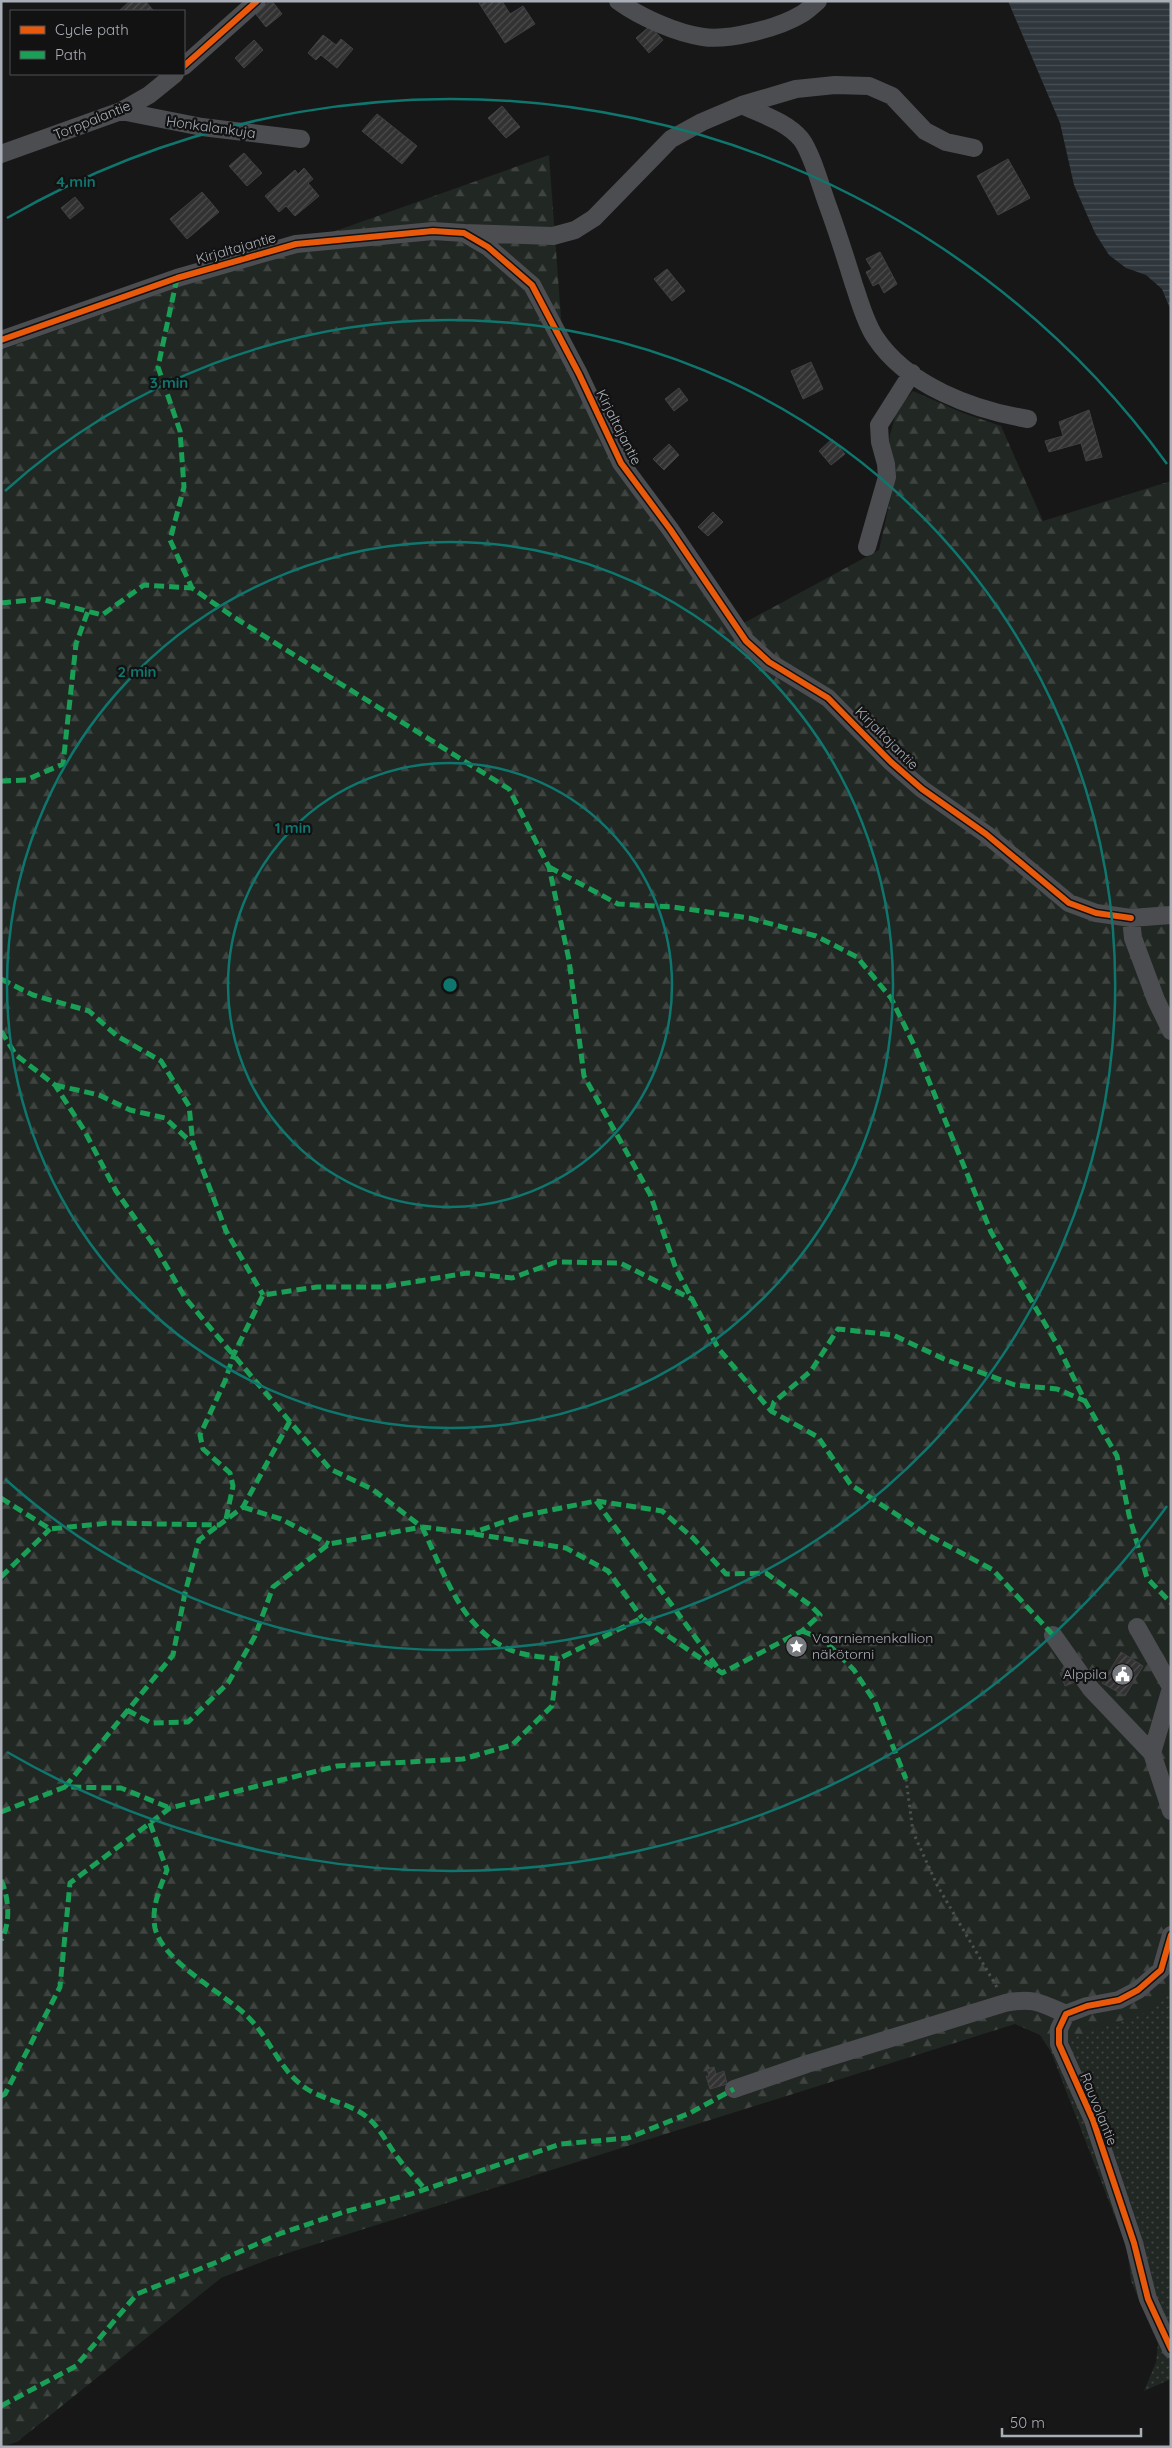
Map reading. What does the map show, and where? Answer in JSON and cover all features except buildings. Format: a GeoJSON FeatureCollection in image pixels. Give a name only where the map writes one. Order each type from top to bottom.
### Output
{"type":"FeatureCollection","features":[{"type":"Feature","properties":{"kind":"street"},"geometry":{"type":"LineString","coordinates":[[185,65],[257,1]]}},
{"type":"Feature","properties":{"kind":"street"},"geometry":{"type":"LineString","coordinates":[[618,1],[678,32],[705,38],[733,35],[770,27],[800,15],[818,1]]}},
{"type":"Feature","properties":{"kind":"street","name":"Torppalantie"},"geometry":{"type":"LineString","coordinates":[[1,154],[121,111],[149,95],[174,75]]}},
{"type":"Feature","properties":{"kind":"street"},"geometry":{"type":"LineString","coordinates":[[464,234],[553,236],[575,230],[594,218],[670,139],[702,122],[742,105],[796,89],[835,85],[868,86],[892,96],[924,131],[946,142],[974,148]]}},
{"type":"Feature","properties":{"kind":"street"},"geometry":{"type":"LineString","coordinates":[[742,105],[780,123],[801,139],[813,165],[863,312],[875,337],[912,374],[938,390],[968,405],[997,414],[1028,419]]}},
{"type":"Feature","properties":{"kind":"street","name":"Honkalankuja"},"geometry":{"type":"LineString","coordinates":[[121,111],[202,127],[302,140]]}},
{"type":"Feature","properties":{"kind":"street","name":"Kirjaltajantie"},"geometry":{"type":"LineString","coordinates":[[1,340],[177,278],[296,244],[366,235],[433,230],[464,234],[488,247],[532,285],[579,374],[621,463],[670,529],[746,641],[769,662],[828,698],[891,762],[922,788],[986,834],[1069,903],[1096,913],[1131,918],[1171,915]]}},
{"type":"Feature","properties":{"kind":"street"},"geometry":{"type":"LineString","coordinates":[[867,547],[887,477],[886,464],[880,442],[879,425],[912,374]]}},
{"type":"Feature","properties":{"kind":"street"},"geometry":{"type":"LineString","coordinates":[[1131,918],[1133,938],[1156,1000],[1171,1031]]}},
{"type":"Feature","properties":{"kind":"street"},"geometry":{"type":"LineString","coordinates":[[1137,1626],[1171,1687],[1152,1753]]}},
{"type":"Feature","properties":{"kind":"street"},"geometry":{"type":"LineString","coordinates":[[1053,1635],[1091,1689],[1152,1753],[1171,1811]]}},
{"type":"Feature","properties":{"kind":"street"},"geometry":{"type":"LineString","coordinates":[[734,2089],[807,2064],[1005,2003],[1024,1999],[1043,2004],[1066,2014],[1087,2006],[1119,2000],[1138,1990],[1161,1970],[1171,1934]]}},
{"type":"Feature","properties":{"kind":"street","name":"Rauvolantie"},"geometry":{"type":"LineString","coordinates":[[1066,2014],[1059,2029],[1059,2044],[1093,2120],[1134,2243],[1148,2299],[1171,2349]]}},
{"type":"Feature","properties":{"kind":"path"},"geometry":{"type":"LineString","coordinates":[[906,1779],[913,1832],[937,1885],[992,1976]]}},
{"type":"Feature","properties":{"kind":"green space"},"geometry":{"type":"Polygon","coordinates":[[[549,155],[564,359],[611,460],[729,631],[879,550],[893,487],[889,439],[897,409],[913,391],[963,413],[1001,426],[1043,521],[1171,481],[1171,1985],[1150,2011],[1071,2038],[1051,2052],[1040,2035],[1015,2024],[272,2258],[221,2278],[17,2442],[1,2447],[1,350],[549,155]]]}},
{"type":"Feature","properties":{"kind":"green space"},"geometry":{"type":"Polygon","coordinates":[[[1171,1935],[1171,2379],[1144,2391],[1156,2362],[1158,2344],[1131,2281],[1127,2248],[1051,2052],[1171,1935]]]}},
{"type":"Feature","properties":{"kind":"shaded area"},"geometry":{"type":"Polygon","coordinates":[[[1008,1],[1171,1],[1171,311],[1162,289],[1146,275],[1126,268],[1109,255],[1095,233],[1074,185],[1060,123],[1008,1]]]}},
{"type":"Feature","properties":{"kind":"marked path"},"geometry":{"type":"LineString","coordinates":[[177,278],[158,367],[180,431],[184,487],[170,540],[192,588],[232,616],[509,789],[549,867],[569,960],[584,1076],[650,1194],[676,1269],[718,1348],[771,1411],[818,1437],[851,1485],[928,1535],[993,1570],[1053,1635]]}},
{"type":"Feature","properties":{"kind":"marked path"},"geometry":{"type":"LineString","coordinates":[[1,603],[40,599],[102,615],[144,585],[192,588]]}},
{"type":"Feature","properties":{"kind":"marked path"},"geometry":{"type":"LineString","coordinates":[[1,781],[26,780],[63,764],[76,644],[88,611]]}},
{"type":"Feature","properties":{"kind":"marked path"},"geometry":{"type":"LineString","coordinates":[[549,867],[618,904],[673,907],[749,918],[816,936],[857,957],[891,998],[915,1047],[991,1232],[1058,1346],[1085,1401],[1117,1456],[1129,1515],[1147,1578],[1171,1603]]}},
{"type":"Feature","properties":{"kind":"marked path"},"geometry":{"type":"LineString","coordinates":[[1,979],[33,995],[89,1011],[117,1036],[161,1061],[189,1106],[193,1144],[226,1231],[263,1295]]}},
{"type":"Feature","properties":{"kind":"marked path"},"geometry":{"type":"LineString","coordinates":[[1,1031],[16,1055],[55,1085],[84,1130],[116,1191],[155,1247],[186,1299],[330,1469],[372,1489],[422,1527],[472,1533],[521,1516],[596,1501],[662,1511],[693,1538],[726,1574],[766,1573],[810,1605],[820,1615],[802,1631],[722,1673],[642,1618],[558,1659]]}},
{"type":"Feature","properties":{"kind":"marked path"},"geometry":{"type":"LineString","coordinates":[[55,1085],[99,1095],[130,1110],[165,1118],[193,1144]]}},
{"type":"Feature","properties":{"kind":"marked path"},"geometry":{"type":"LineString","coordinates":[[226,1519],[233,1486],[230,1473],[203,1449],[200,1435],[225,1381],[234,1354],[263,1295],[317,1287],[383,1287],[467,1273],[512,1278],[556,1262],[620,1263],[692,1299]]}},
{"type":"Feature","properties":{"kind":"marked path"},"geometry":{"type":"LineString","coordinates":[[771,1411],[774,1402],[811,1371],[838,1329],[893,1335],[944,1359],[1015,1385],[1057,1389],[1085,1401]]}},
{"type":"Feature","properties":{"kind":"marked path"},"geometry":{"type":"LineString","coordinates":[[1,1498],[50,1529],[108,1523],[219,1525],[243,1507],[290,1421]]}},
{"type":"Feature","properties":{"kind":"marked path"},"geometry":{"type":"LineString","coordinates":[[596,1501],[717,1667]]}},
{"type":"Feature","properties":{"kind":"marked path"},"geometry":{"type":"LineString","coordinates":[[243,1507],[281,1519],[329,1544]]}},
{"type":"Feature","properties":{"kind":"marked path"},"geometry":{"type":"LineString","coordinates":[[65,1787],[173,1655],[185,1593],[199,1540],[219,1525]]}},
{"type":"Feature","properties":{"kind":"marked path"},"geometry":{"type":"LineString","coordinates":[[422,1527],[457,1599],[480,1630],[495,1642],[513,1651],[558,1659]]}},
{"type":"Feature","properties":{"kind":"marked path"},"geometry":{"type":"LineString","coordinates":[[127,1710],[151,1723],[188,1722],[228,1683],[255,1636],[273,1587],[329,1544],[422,1527]]}},
{"type":"Feature","properties":{"kind":"marked path"},"geometry":{"type":"LineString","coordinates":[[1,1577],[50,1529]]}},
{"type":"Feature","properties":{"kind":"marked path"},"geometry":{"type":"LineString","coordinates":[[474,1534],[566,1548],[608,1571],[642,1618]]}},
{"type":"Feature","properties":{"kind":"marked path"},"geometry":{"type":"LineString","coordinates":[[802,1631],[823,1639],[854,1670],[875,1702],[906,1779]]}},
{"type":"Feature","properties":{"kind":"marked path"},"geometry":{"type":"LineString","coordinates":[[1,2096],[5,2094],[60,1987],[70,1883],[170,1808],[337,1766],[463,1759],[512,1745],[552,1706],[558,1659]]}},
{"type":"Feature","properties":{"kind":"marked path"},"geometry":{"type":"LineString","coordinates":[[1,1812],[65,1787],[121,1788],[170,1808]]}},
{"type":"Feature","properties":{"kind":"marked path"},"geometry":{"type":"LineString","coordinates":[[150,1823],[167,1870],[154,1913],[155,1928],[160,1941],[182,1965],[250,2019],[283,2065],[298,2082],[314,2093],[354,2109],[373,2122],[394,2153],[425,2189]]}},
{"type":"Feature","properties":{"kind":"marked path"},"geometry":{"type":"LineString","coordinates":[[1,1880],[6,1894],[8,1910],[8,1918],[1,1940]]}},
{"type":"Feature","properties":{"kind":"marked path"},"geometry":{"type":"LineString","coordinates":[[1,2406],[76,2366],[137,2294],[217,2262],[279,2234],[344,2212],[411,2194],[561,2144],[628,2138],[690,2113],[734,2089]]}},
{"type":"Feature","properties":{"kind":"cycle path"},"geometry":{"type":"LineString","coordinates":[[185,65],[257,1]]}},
{"type":"Feature","properties":{"kind":"cycle path"},"geometry":{"type":"LineString","coordinates":[[1,340],[177,278],[296,244],[433,231],[464,233],[488,247],[532,285],[579,374],[621,463],[670,529],[746,641],[769,662],[828,698],[891,762],[922,789],[986,834],[1069,903],[1096,913],[1131,918]]}},
{"type":"Feature","properties":{"kind":"cycle path"},"geometry":{"type":"LineString","coordinates":[[1171,1935],[1161,1970],[1138,1990],[1119,2000],[1087,2006],[1066,2014],[1059,2029],[1059,2044],[1093,2120],[1134,2243],[1148,2299],[1171,2349]]}},
{"type":"Feature","properties":{"kind":"place","name":"Vaarniemenkallion näkötorni"},"geometry":{"type":"Point","coordinates":[796,1646]}},
{"type":"Feature","properties":{"kind":"place","name":"Alppila"},"geometry":{"type":"Point","coordinates":[1123,1674]}}]}
